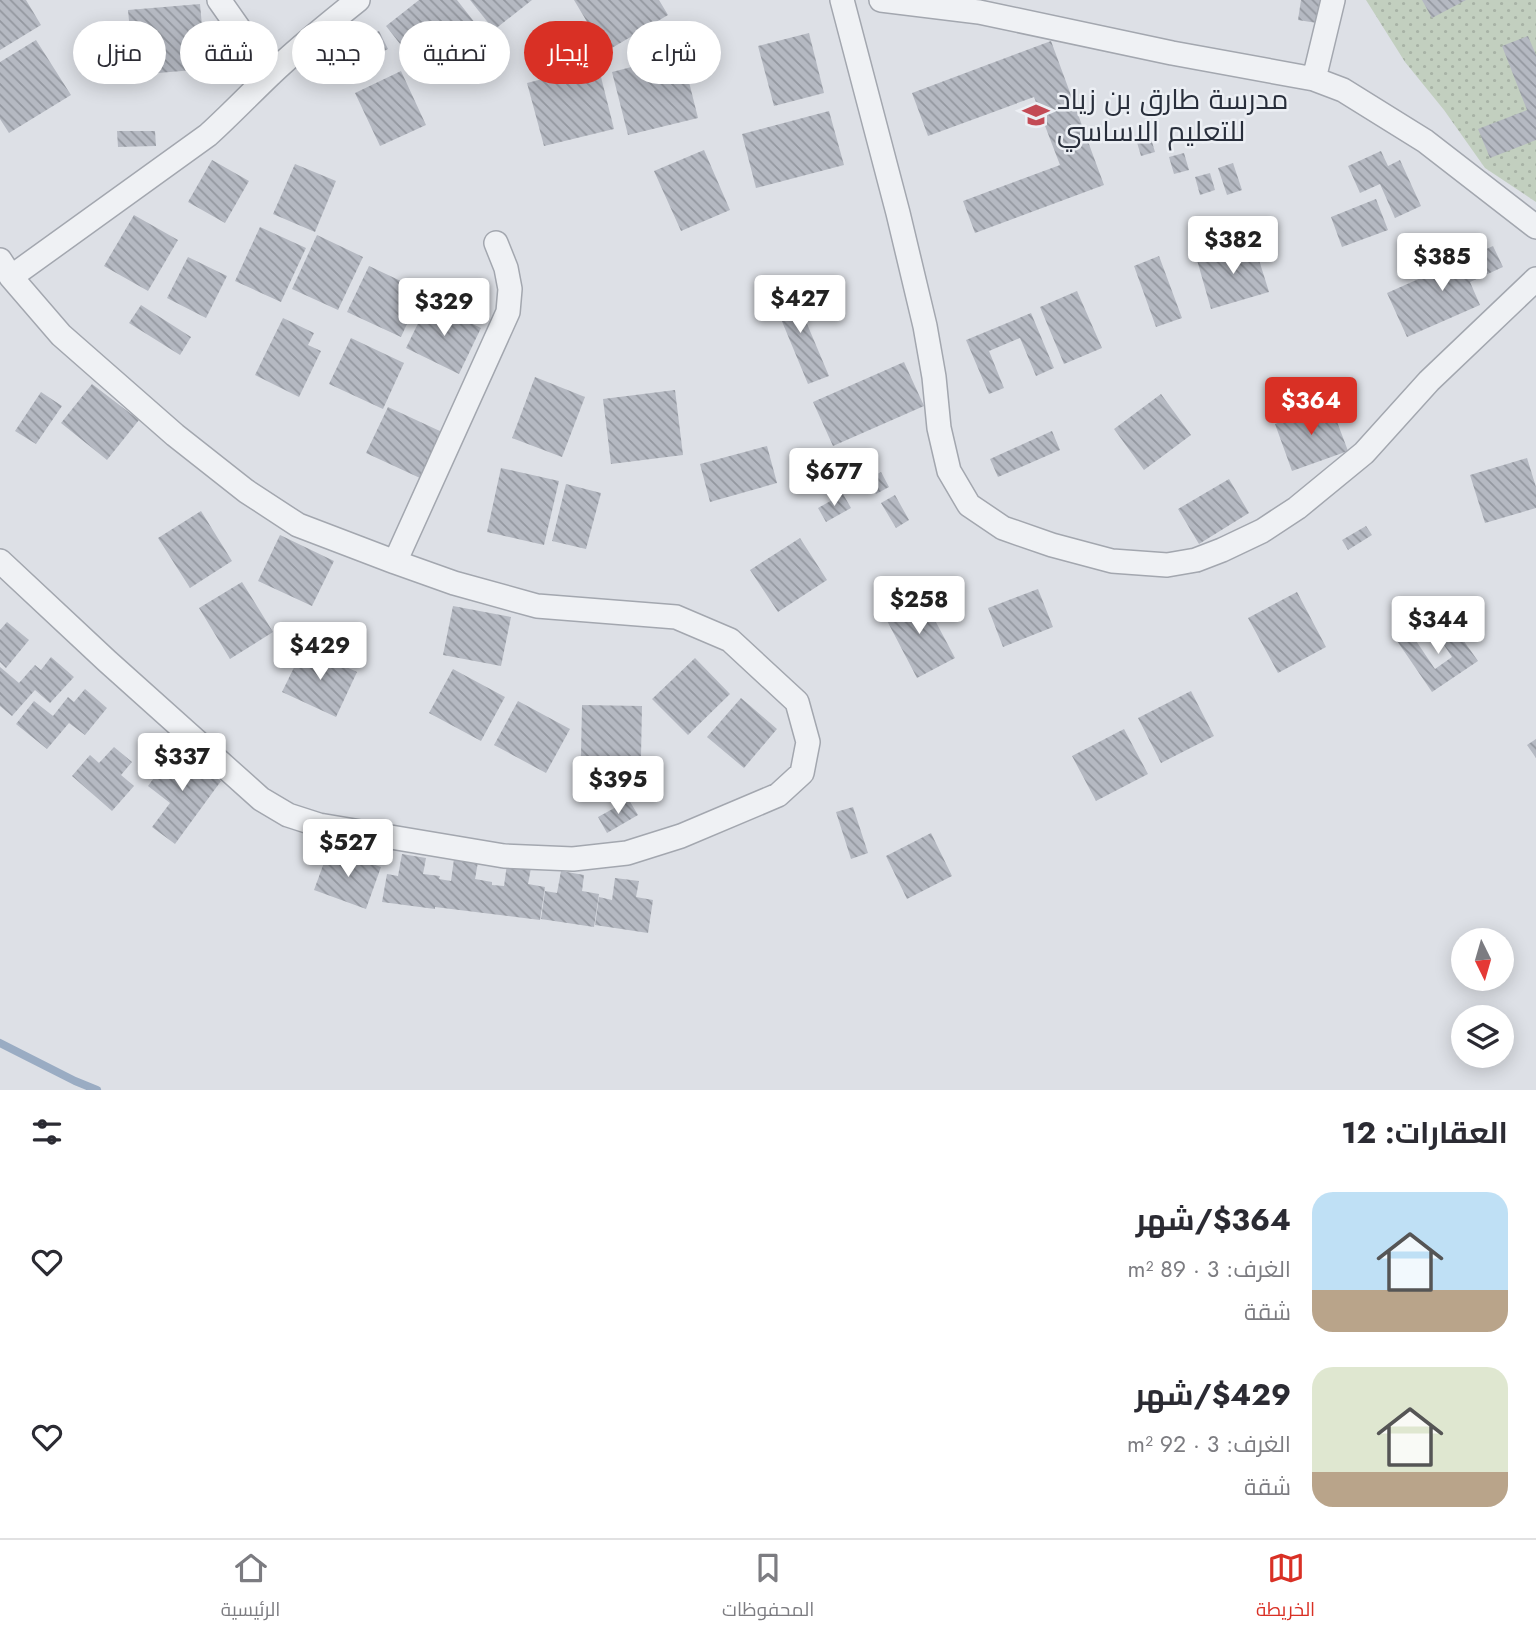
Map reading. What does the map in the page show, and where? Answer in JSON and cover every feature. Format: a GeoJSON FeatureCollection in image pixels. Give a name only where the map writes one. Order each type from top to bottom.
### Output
{"type":"FeatureCollection","features":[{"type":"Feature","properties":{"kind":"street"},"geometry":{"type":"LineString","coordinates":[[219,0],[234,21]]}},
{"type":"Feature","properties":{"kind":"street"},"geometry":{"type":"LineString","coordinates":[[278,68],[358,0]]}},
{"type":"Feature","properties":{"kind":"street"},"geometry":{"type":"LineString","coordinates":[[842,0],[925,326],[939,428],[949,471],[969,505],[1003,528],[1112,561],[1167,565],[1196,560],[1222,551],[1262,531],[1297,508],[1364,453],[1429,381],[1536,279]]}},
{"type":"Feature","properties":{"kind":"street"},"geometry":{"type":"LineString","coordinates":[[881,0],[979,12],[1172,53],[1314,79],[1343,90],[1424,141],[1536,227]]}},
{"type":"Feature","properties":{"kind":"street"},"geometry":{"type":"LineString","coordinates":[[1314,79],[1333,0]]}},
{"type":"Feature","properties":{"kind":"street"},"geometry":{"type":"LineString","coordinates":[[0,561],[261,799],[288,816],[319,825],[504,856],[573,859],[627,853],[681,836],[778,795],[802,773],[808,742],[797,702],[730,640],[676,617],[537,606],[454,583],[298,525],[246,491],[175,435],[61,335],[6,269],[208,135],[261,84]]}},
{"type":"Feature","properties":{"kind":"street"},"geometry":{"type":"LineString","coordinates":[[395,562],[508,312],[510,289],[506,268],[496,243]]}},
{"type":"Feature","properties":{"kind":"green space"},"geometry":{"type":"Polygon","coordinates":[[[1366,0],[1536,0],[1536,202],[1485,168],[1444,110],[1405,62],[1366,0]]]}},
{"type":"Feature","properties":{"kind":"building"},"geometry":{"type":"Polygon","coordinates":[[[0,0],[26,0],[41,25],[0,50],[0,0]]]}},
{"type":"Feature","properties":{"kind":"building"},"geometry":{"type":"Polygon","coordinates":[[[419,0],[457,0],[474,21],[399,21],[399,43],[386,26],[419,0]]]}},
{"type":"Feature","properties":{"kind":"building"},"geometry":{"type":"Polygon","coordinates":[[[470,0],[532,0],[505,21],[487,21],[470,0]]]}},
{"type":"Feature","properties":{"kind":"building"},"geometry":{"type":"Polygon","coordinates":[[[574,0],[659,0],[668,15],[658,21],[627,21],[627,39],[613,47],[613,21],[587,21],[574,0]]]}},
{"type":"Feature","properties":{"kind":"building"},"geometry":{"type":"Polygon","coordinates":[[[1301,0],[1320,0],[1317,23],[1298,20],[1301,0]]]}},
{"type":"Feature","properties":{"kind":"building"},"geometry":{"type":"Polygon","coordinates":[[[1422,0],[1466,0],[1432,18],[1422,0]]]}},
{"type":"Feature","properties":{"kind":"building"},"geometry":{"type":"Polygon","coordinates":[[[200,4],[202,21],[180,21],[180,71],[166,72],[166,21],[129,21],[128,10],[200,4]]]}},
{"type":"Feature","properties":{"kind":"building"},"geometry":{"type":"Polygon","coordinates":[[[809,33],[824,93],[774,106],[758,46],[809,33]]]}},
{"type":"Feature","properties":{"kind":"building"},"geometry":{"type":"Polygon","coordinates":[[[1528,36],[1536,55],[1536,140],[1490,158],[1478,129],[1527,110],[1502,46],[1528,36]]]}},
{"type":"Feature","properties":{"kind":"building"},"geometry":{"type":"Polygon","coordinates":[[[36,40],[71,95],[9,133],[0,119],[0,62],[36,40]]]}},
{"type":"Feature","properties":{"kind":"building"},"geometry":{"type":"Polygon","coordinates":[[[1051,41],[1104,185],[975,233],[963,201],[1060,165],[1034,97],[928,136],[912,93],[1051,41]]]}},
{"type":"Feature","properties":{"kind":"building"},"geometry":{"type":"Polygon","coordinates":[[[627,68],[627,84],[690,84],[698,118],[628,135],[613,72],[627,68]]]}},
{"type":"Feature","properties":{"kind":"building"},"geometry":{"type":"Polygon","coordinates":[[[399,72],[399,84],[407,84],[426,125],[380,146],[355,93],[374,84],[385,84],[385,79],[399,72]]]}},
{"type":"Feature","properties":{"kind":"building"},"geometry":{"type":"Polygon","coordinates":[[[527,84],[603,84],[614,129],[544,146],[527,84]]]}},
{"type":"Feature","properties":{"kind":"building"},"geometry":{"type":"Polygon","coordinates":[[[829,111],[844,165],[756,188],[742,134],[829,111]]]}},
{"type":"Feature","properties":{"kind":"building"},"geometry":{"type":"Polygon","coordinates":[[[117,131],[155,131],[156,146],[118,147],[117,131]]]}},
{"type":"Feature","properties":{"kind":"building"},"geometry":{"type":"Polygon","coordinates":[[[1150,135],[1155,152],[1141,156],[1136,139],[1150,135]]]}},
{"type":"Feature","properties":{"kind":"building"},"geometry":{"type":"Polygon","coordinates":[[[704,150],[730,210],[681,231],[654,171],[704,150]]]}},
{"type":"Feature","properties":{"kind":"building"},"geometry":{"type":"Polygon","coordinates":[[[1381,151],[1388,166],[1400,160],[1421,206],[1395,218],[1380,184],[1360,193],[1348,166],[1381,151]]]}},
{"type":"Feature","properties":{"kind":"building"},"geometry":{"type":"Polygon","coordinates":[[[1184,153],[1189,170],[1174,174],[1169,157],[1184,153]]]}},
{"type":"Feature","properties":{"kind":"building"},"geometry":{"type":"Polygon","coordinates":[[[212,160],[249,181],[225,223],[188,202],[212,160]]]}},
{"type":"Feature","properties":{"kind":"building"},"geometry":{"type":"Polygon","coordinates":[[[1233,163],[1242,190],[1227,195],[1218,168],[1233,163]]]}},
{"type":"Feature","properties":{"kind":"building"},"geometry":{"type":"Polygon","coordinates":[[[295,164],[336,181],[315,232],[273,214],[295,164]]]}},
{"type":"Feature","properties":{"kind":"building"},"geometry":{"type":"Polygon","coordinates":[[[1210,173],[1215,190],[1200,195],[1195,177],[1210,173]]]}},
{"type":"Feature","properties":{"kind":"building"},"geometry":{"type":"Polygon","coordinates":[[[1376,199],[1388,230],[1342,247],[1331,217],[1376,199]]]}},
{"type":"Feature","properties":{"kind":"building"},"geometry":{"type":"Polygon","coordinates":[[[134,215],[178,240],[148,291],[104,266],[134,215]]]}},
{"type":"Feature","properties":{"kind":"building"},"geometry":{"type":"Polygon","coordinates":[[[260,227],[306,248],[281,302],[235,281],[260,227]]]}},
{"type":"Feature","properties":{"kind":"building"},"geometry":{"type":"Polygon","coordinates":[[[317,235],[363,257],[338,310],[292,289],[317,235]]]}},
{"type":"Feature","properties":{"kind":"building"},"geometry":{"type":"Polygon","coordinates":[[[1254,244],[1269,292],[1211,309],[1197,260],[1254,244]]]}},
{"type":"Feature","properties":{"kind":"building"},"geometry":{"type":"Polygon","coordinates":[[[1493,246],[1503,267],[1470,282],[1480,305],[1407,337],[1387,293],[1493,246]]]}},
{"type":"Feature","properties":{"kind":"building"},"geometry":{"type":"Polygon","coordinates":[[[1159,256],[1182,318],[1156,327],[1134,266],[1159,256]]]}},
{"type":"Feature","properties":{"kind":"building"},"geometry":{"type":"Polygon","coordinates":[[[188,257],[227,276],[206,318],[167,298],[188,257]]]}},
{"type":"Feature","properties":{"kind":"building"},"geometry":{"type":"Polygon","coordinates":[[[369,266],[422,291],[401,337],[347,312],[369,266]]]}},
{"type":"Feature","properties":{"kind":"building"},"geometry":{"type":"Polygon","coordinates":[[[791,286],[829,376],[808,384],[771,295],[791,286]]]}},
{"type":"Feature","properties":{"kind":"building"},"geometry":{"type":"Polygon","coordinates":[[[1077,291],[1102,348],[1064,364],[1040,307],[1077,291]]]}},
{"type":"Feature","properties":{"kind":"building"},"geometry":{"type":"Polygon","coordinates":[[[428,303],[481,328],[459,374],[406,348],[428,303]]]}},
{"type":"Feature","properties":{"kind":"building"},"geometry":{"type":"Polygon","coordinates":[[[141,305],[191,337],[180,355],[129,323],[141,305]]]}},
{"type":"Feature","properties":{"kind":"building"},"geometry":{"type":"Polygon","coordinates":[[[1031,313],[1054,368],[1036,376],[1020,338],[989,351],[1004,388],[989,394],[966,340],[1031,313]]]}},
{"type":"Feature","properties":{"kind":"building"},"geometry":{"type":"Polygon","coordinates":[[[283,318],[314,333],[308,345],[321,351],[299,397],[255,375],[283,318]]]}},
{"type":"Feature","properties":{"kind":"building"},"geometry":{"type":"Polygon","coordinates":[[[351,338],[404,363],[383,409],[329,384],[351,338]]]}},
{"type":"Feature","properties":{"kind":"building"},"geometry":{"type":"Polygon","coordinates":[[[904,362],[924,406],[833,446],[813,402],[904,362]]]}},
{"type":"Feature","properties":{"kind":"building"},"geometry":{"type":"Polygon","coordinates":[[[535,377],[585,397],[562,457],[512,438],[535,377]]]}},
{"type":"Feature","properties":{"kind":"building"},"geometry":{"type":"Polygon","coordinates":[[[92,384],[139,420],[107,460],[61,423],[92,384]]]}},
{"type":"Feature","properties":{"kind":"building"},"geometry":{"type":"Polygon","coordinates":[[[675,390],[683,455],[611,464],[603,399],[675,390]]]}},
{"type":"Feature","properties":{"kind":"building"},"geometry":{"type":"Polygon","coordinates":[[[41,392],[62,406],[36,444],[15,431],[41,392]]]}},
{"type":"Feature","properties":{"kind":"building"},"geometry":{"type":"Polygon","coordinates":[[[1161,394],[1191,435],[1144,470],[1114,429],[1161,394]]]}},
{"type":"Feature","properties":{"kind":"building"},"geometry":{"type":"Polygon","coordinates":[[[1330,403],[1348,451],[1292,471],[1275,424],[1330,403]]]}},
{"type":"Feature","properties":{"kind":"building"},"geometry":{"type":"Polygon","coordinates":[[[388,407],[442,432],[420,478],[366,453],[388,407]]]}},
{"type":"Feature","properties":{"kind":"building"},"geometry":{"type":"Polygon","coordinates":[[[1052,431],[1060,450],[998,477],[990,459],[1052,431]]]}},
{"type":"Feature","properties":{"kind":"building"},"geometry":{"type":"Polygon","coordinates":[[[767,446],[777,483],[710,502],[700,464],[767,446]]]}},
{"type":"Feature","properties":{"kind":"building"},"geometry":{"type":"Polygon","coordinates":[[[1527,458],[1536,487],[1536,508],[1485,523],[1470,475],[1527,458]]]}},
{"type":"Feature","properties":{"kind":"building"},"geometry":{"type":"Polygon","coordinates":[[[501,468],[559,481],[544,545],[487,532],[501,468]]]}},
{"type":"Feature","properties":{"kind":"building"},"geometry":{"type":"Polygon","coordinates":[[[881,472],[889,487],[876,494],[867,479],[881,472]]]}},
{"type":"Feature","properties":{"kind":"building"},"geometry":{"type":"Polygon","coordinates":[[[1229,479],[1249,513],[1199,544],[1178,509],[1229,479]]]}},
{"type":"Feature","properties":{"kind":"building"},"geometry":{"type":"Polygon","coordinates":[[[566,484],[601,493],[586,549],[552,541],[566,484]]]}},
{"type":"Feature","properties":{"kind":"building"},"geometry":{"type":"Polygon","coordinates":[[[843,494],[851,508],[826,522],[818,508],[843,494]]]}},
{"type":"Feature","properties":{"kind":"building"},"geometry":{"type":"Polygon","coordinates":[[[895,495],[909,520],[896,528],[881,503],[895,495]]]}},
{"type":"Feature","properties":{"kind":"building"},"geometry":{"type":"Polygon","coordinates":[[[201,511],[232,561],[190,588],[158,538],[201,511]]]}},
{"type":"Feature","properties":{"kind":"building"},"geometry":{"type":"Polygon","coordinates":[[[1366,526],[1372,535],[1348,550],[1342,540],[1366,526]]]}},
{"type":"Feature","properties":{"kind":"building"},"geometry":{"type":"Polygon","coordinates":[[[280,535],[334,561],[312,606],[258,581],[280,535]]]}},
{"type":"Feature","properties":{"kind":"building"},"geometry":{"type":"Polygon","coordinates":[[[800,538],[827,580],[778,612],[750,570],[800,538]]]}},
{"type":"Feature","properties":{"kind":"building"},"geometry":{"type":"Polygon","coordinates":[[[242,582],[273,632],[230,659],[199,608],[242,582]]]}},
{"type":"Feature","properties":{"kind":"building"},"geometry":{"type":"Polygon","coordinates":[[[1038,589],[1053,627],[1003,647],[988,608],[1038,589]]]}},
{"type":"Feature","properties":{"kind":"building"},"geometry":{"type":"Polygon","coordinates":[[[1297,592],[1326,647],[1278,673],[1248,618],[1297,592]]]}},
{"type":"Feature","properties":{"kind":"building"},"geometry":{"type":"Polygon","coordinates":[[[921,594],[955,658],[917,678],[883,613],[921,594]]]}},
{"type":"Feature","properties":{"kind":"building"},"geometry":{"type":"Polygon","coordinates":[[[453,606],[511,617],[501,666],[443,655],[453,606]]]}},
{"type":"Feature","properties":{"kind":"building"},"geometry":{"type":"Polygon","coordinates":[[[7,622],[29,640],[6,668],[0,662],[0,630],[7,622]]]}},
{"type":"Feature","properties":{"kind":"building"},"geometry":{"type":"Polygon","coordinates":[[[1451,623],[1478,661],[1432,692],[1393,635],[1406,626],[1435,669],[1452,657],[1436,633],[1451,623]]]}},
{"type":"Feature","properties":{"kind":"building"},"geometry":{"type":"Polygon","coordinates":[[[304,647],[357,672],[336,717],[282,692],[304,647]]]}},
{"type":"Feature","properties":{"kind":"building"},"geometry":{"type":"Polygon","coordinates":[[[51,657],[74,677],[50,703],[35,690],[12,716],[0,706],[0,667],[19,683],[35,665],[41,670],[51,657]]]}},
{"type":"Feature","properties":{"kind":"building"},"geometry":{"type":"Polygon","coordinates":[[[695,658],[730,694],[688,735],[652,699],[695,658]]]}},
{"type":"Feature","properties":{"kind":"building"},"geometry":{"type":"Polygon","coordinates":[[[453,669],[505,697],[481,741],[429,713],[453,669]]]}},
{"type":"Feature","properties":{"kind":"building"},"geometry":{"type":"Polygon","coordinates":[[[85,689],[107,708],[85,735],[69,723],[47,749],[16,724],[34,701],[53,716],[68,697],[74,702],[85,689]]]}},
{"type":"Feature","properties":{"kind":"building"},"geometry":{"type":"Polygon","coordinates":[[[1191,691],[1214,736],[1161,763],[1138,718],[1191,691]]]}},
{"type":"Feature","properties":{"kind":"building"},"geometry":{"type":"Polygon","coordinates":[[[741,698],[777,729],[744,768],[707,737],[741,698]]]}},
{"type":"Feature","properties":{"kind":"building"},"geometry":{"type":"Polygon","coordinates":[[[518,701],[570,729],[546,773],[494,745],[518,701]]]}},
{"type":"Feature","properties":{"kind":"building"},"geometry":{"type":"Polygon","coordinates":[[[582,705],[642,706],[641,757],[581,756],[582,705]]]}},
{"type":"Feature","properties":{"kind":"building"},"geometry":{"type":"Polygon","coordinates":[[[1124,729],[1148,774],[1096,801],[1072,756],[1124,729]]]}},
{"type":"Feature","properties":{"kind":"building"},"geometry":{"type":"Polygon","coordinates":[[[1536,739],[1536,758],[1527,745],[1536,739]]]}},
{"type":"Feature","properties":{"kind":"building"},"geometry":{"type":"Polygon","coordinates":[[[114,747],[132,762],[121,775],[134,786],[112,811],[72,776],[90,755],[99,763],[114,747]]]}},
{"type":"Feature","properties":{"kind":"building"},"geometry":{"type":"Polygon","coordinates":[[[176,748],[221,781],[175,844],[152,827],[170,803],[148,786],[176,748]]]}},
{"type":"Feature","properties":{"kind":"building"},"geometry":{"type":"Polygon","coordinates":[[[629,800],[638,815],[607,833],[598,817],[629,800]]]}},
{"type":"Feature","properties":{"kind":"building"},"geometry":{"type":"Polygon","coordinates":[[[853,807],[868,853],[851,859],[836,812],[853,807]]]}},
{"type":"Feature","properties":{"kind":"building"},"geometry":{"type":"Polygon","coordinates":[[[931,833],[952,876],[907,899],[886,856],[931,833]]]}},
{"type":"Feature","properties":{"kind":"building"},"geometry":{"type":"Polygon","coordinates":[[[329,849],[381,867],[366,909],[314,890],[329,849]]]}},
{"type":"Feature","properties":{"kind":"building"},"geometry":{"type":"Polygon","coordinates":[[[402,854],[426,858],[423,874],[440,876],[439,879],[451,881],[454,859],[478,862],[475,879],[492,882],[492,885],[504,886],[507,864],[531,868],[528,884],[545,887],[540,920],[382,902],[387,874],[398,876],[402,854]]]}},
{"type":"Feature","properties":{"kind":"building"},"geometry":{"type":"Polygon","coordinates":[[[561,871],[584,875],[582,891],[599,894],[594,927],[541,919],[545,891],[557,893],[561,871]]]}},
{"type":"Feature","properties":{"kind":"building"},"geometry":{"type":"Polygon","coordinates":[[[615,878],[639,881],[636,897],[653,900],[648,933],[595,925],[599,897],[612,900],[615,878]]]}},
{"type":"Feature","properties":{"kind":"waterway"},"geometry":{"type":"LineString","coordinates":[[0,1043],[97,1090]]}},
{"type":"Feature","properties":{"kind":"place","name":"مدرسة طارق بن زياد للتعليم الاساسي"},"geometry":{"type":"Point","coordinates":[1036,115]}}]}
